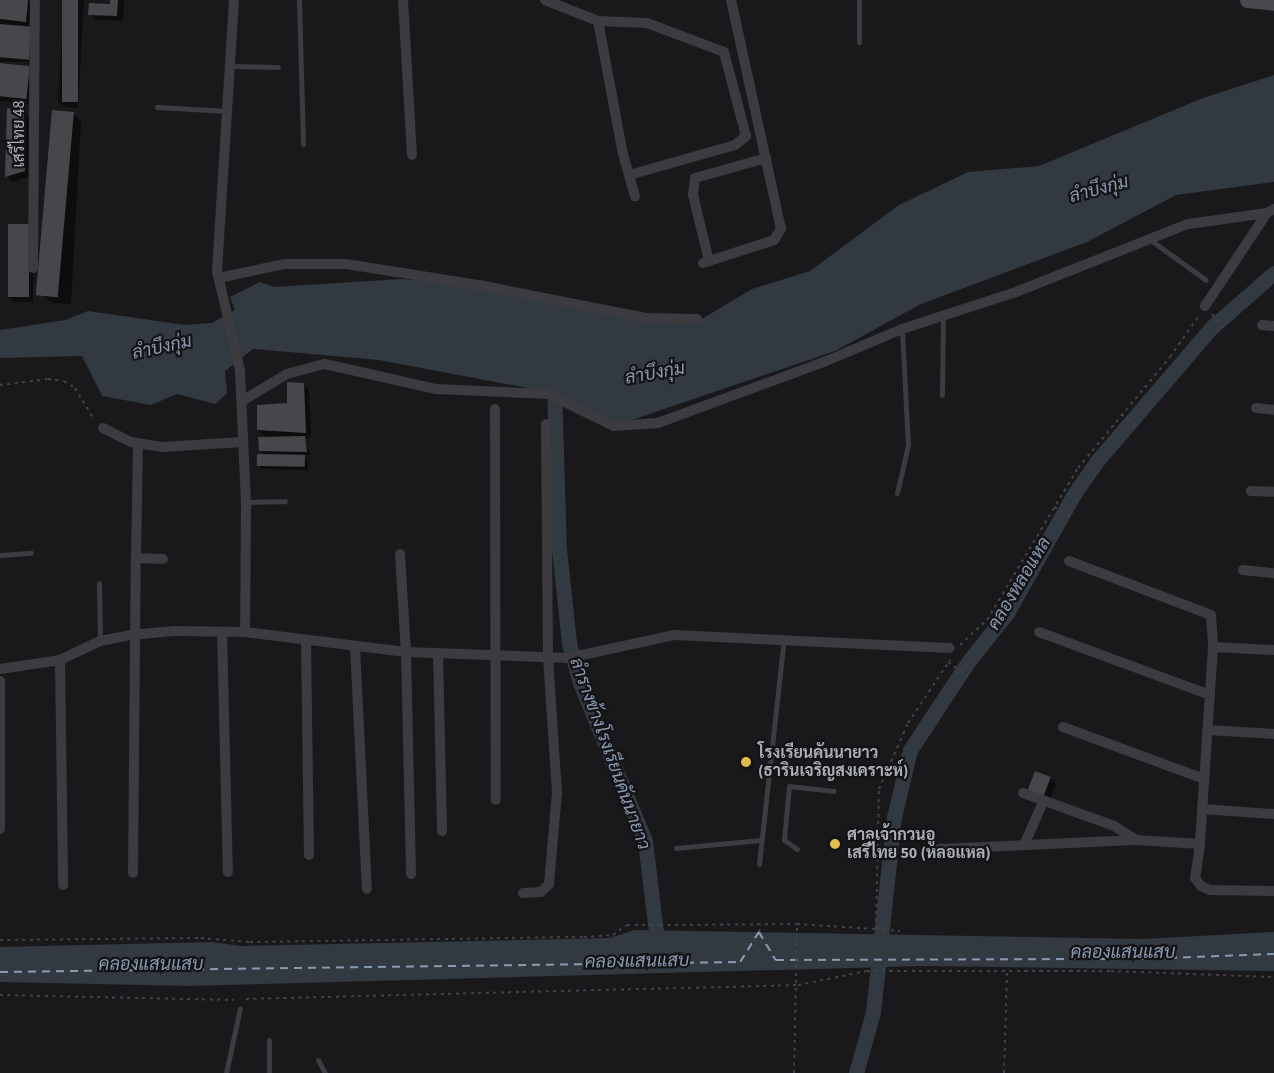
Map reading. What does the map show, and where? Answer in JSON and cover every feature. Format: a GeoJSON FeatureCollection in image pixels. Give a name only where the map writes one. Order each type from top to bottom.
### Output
{"type":"FeatureCollection","features":[{"type":"Feature","properties":{"kind":"main road"},"geometry":{"type":"LineString","coordinates":[[1247,0],[1274,3]]}},
{"type":"Feature","properties":{"kind":"street","name":"เสรีไทย 48"},"geometry":{"type":"LineString","coordinates":[[33,268],[34,0]]}},
{"type":"Feature","properties":{"kind":"street"},"geometry":{"type":"LineString","coordinates":[[234,0],[220,280],[238,362],[242,401],[246,502],[245,632]]}},
{"type":"Feature","properties":{"kind":"street"},"geometry":{"type":"LineString","coordinates":[[403,0],[412,155]]}},
{"type":"Feature","properties":{"kind":"street"},"geometry":{"type":"LineString","coordinates":[[545,0],[598,21],[647,23],[724,52],[746,136],[735,145],[629,175]]}},
{"type":"Feature","properties":{"kind":"street"},"geometry":{"type":"LineString","coordinates":[[731,0],[766,158],[779,235],[706,262],[693,195],[694,178],[766,158]]}},
{"type":"Feature","properties":{"kind":"street"},"geometry":{"type":"LineString","coordinates":[[598,21],[635,196]]}},
{"type":"Feature","properties":{"kind":"street"},"geometry":{"type":"LineString","coordinates":[[242,401],[287,375],[325,364],[436,389],[555,397],[610,425],[658,423],[824,363],[902,329],[943,318],[1188,224],[1270,211]]}},
{"type":"Feature","properties":{"kind":"street"},"geometry":{"type":"LineString","coordinates":[[1206,306],[1270,211]]}},
{"type":"Feature","properties":{"kind":"street"},"geometry":{"type":"LineString","coordinates":[[220,280],[284,264],[346,264],[479,285],[646,318],[697,319]]}},
{"type":"Feature","properties":{"kind":"street"},"geometry":{"type":"LineString","coordinates":[[1262,325],[1274,326]]}},
{"type":"Feature","properties":{"kind":"street"},"geometry":{"type":"LineString","coordinates":[[1256,408],[1274,410]]}},
{"type":"Feature","properties":{"kind":"street"},"geometry":{"type":"LineString","coordinates":[[495,409],[496,800]]}},
{"type":"Feature","properties":{"kind":"street"},"geometry":{"type":"LineString","coordinates":[[523,892],[541,892],[549,884],[557,794],[548,657],[546,424]]}},
{"type":"Feature","properties":{"kind":"street"},"geometry":{"type":"LineString","coordinates":[[103,428],[138,443],[162,447],[242,442]]}},
{"type":"Feature","properties":{"kind":"street"},"geometry":{"type":"LineString","coordinates":[[133,873],[138,443]]}},
{"type":"Feature","properties":{"kind":"street"},"geometry":{"type":"LineString","coordinates":[[1251,491],[1274,492]]}},
{"type":"Feature","properties":{"kind":"street"},"geometry":{"type":"LineString","coordinates":[[400,554],[406,652],[411,874]]}},
{"type":"Feature","properties":{"kind":"street"},"geometry":{"type":"LineString","coordinates":[[136,558],[163,560]]}},
{"type":"Feature","properties":{"kind":"street"},"geometry":{"type":"LineString","coordinates":[[1069,561],[1209,612],[1213,647],[1200,844],[1195,878],[1201,886],[1210,890],[1274,891]]}},
{"type":"Feature","properties":{"kind":"street"},"geometry":{"type":"LineString","coordinates":[[1243,570],[1274,573]]}},
{"type":"Feature","properties":{"kind":"street"},"geometry":{"type":"LineString","coordinates":[[222,632],[228,872]]}},
{"type":"Feature","properties":{"kind":"street"},"geometry":{"type":"LineString","coordinates":[[0,669],[60,660],[100,641],[137,634],[222,632],[245,632],[406,652],[568,658],[581,658],[674,635],[784,639],[954,650]]}},
{"type":"Feature","properties":{"kind":"street"},"geometry":{"type":"LineString","coordinates":[[1039,632],[1210,695]]}},
{"type":"Feature","properties":{"kind":"street"},"geometry":{"type":"LineString","coordinates":[[306,641],[309,855]]}},
{"type":"Feature","properties":{"kind":"street"},"geometry":{"type":"LineString","coordinates":[[355,646],[367,889]]}},
{"type":"Feature","properties":{"kind":"street"},"geometry":{"type":"LineString","coordinates":[[1213,647],[1274,650]]}},
{"type":"Feature","properties":{"kind":"street"},"geometry":{"type":"LineString","coordinates":[[438,653],[442,831]]}},
{"type":"Feature","properties":{"kind":"street"},"geometry":{"type":"LineString","coordinates":[[60,660],[63,885]]}},
{"type":"Feature","properties":{"kind":"street"},"geometry":{"type":"LineString","coordinates":[[0,681],[0,829]]}},
{"type":"Feature","properties":{"kind":"street"},"geometry":{"type":"LineString","coordinates":[[1063,727],[1204,779]]}},
{"type":"Feature","properties":{"kind":"street"},"geometry":{"type":"LineString","coordinates":[[1207,730],[1274,734]]}},
{"type":"Feature","properties":{"kind":"street"},"geometry":{"type":"LineString","coordinates":[[1023,793],[1114,826],[1136,840]]}},
{"type":"Feature","properties":{"kind":"street"},"geometry":{"type":"LineString","coordinates":[[1024,845],[1044,800]]}},
{"type":"Feature","properties":{"kind":"street"},"geometry":{"type":"LineString","coordinates":[[1202,808],[1274,814]]}},
{"type":"Feature","properties":{"kind":"street"},"geometry":{"type":"LineString","coordinates":[[939,849],[1136,840],[1200,844]]}},
{"type":"Feature","properties":{"kind":"lane"},"geometry":{"type":"LineString","coordinates":[[299,0],[303,144]]}},
{"type":"Feature","properties":{"kind":"lane"},"geometry":{"type":"LineString","coordinates":[[859,0],[859,42]]}},
{"type":"Feature","properties":{"kind":"lane"},"geometry":{"type":"LineString","coordinates":[[230,66],[278,67]]}},
{"type":"Feature","properties":{"kind":"lane"},"geometry":{"type":"LineString","coordinates":[[158,107],[227,111]]}},
{"type":"Feature","properties":{"kind":"lane"},"geometry":{"type":"LineString","coordinates":[[1148,238],[1206,280]]}},
{"type":"Feature","properties":{"kind":"lane"},"geometry":{"type":"LineString","coordinates":[[942,395],[943,318]]}},
{"type":"Feature","properties":{"kind":"lane"},"geometry":{"type":"LineString","coordinates":[[897,493],[908,445],[902,329]]}},
{"type":"Feature","properties":{"kind":"lane"},"geometry":{"type":"LineString","coordinates":[[246,502],[285,501]]}},
{"type":"Feature","properties":{"kind":"lane"},"geometry":{"type":"LineString","coordinates":[[0,555],[32,553]]}},
{"type":"Feature","properties":{"kind":"lane"},"geometry":{"type":"LineString","coordinates":[[99,583],[100,641]]}},
{"type":"Feature","properties":{"kind":"lane"},"geometry":{"type":"LineString","coordinates":[[759,864],[784,639]]}},
{"type":"Feature","properties":{"kind":"lane"},"geometry":{"type":"LineString","coordinates":[[768,781],[776,783]]}},
{"type":"Feature","properties":{"kind":"lane"},"geometry":{"type":"LineString","coordinates":[[797,849],[784,840],[787,785],[834,791]]}},
{"type":"Feature","properties":{"kind":"lane"},"geometry":{"type":"LineString","coordinates":[[676,848],[760,840]]}},
{"type":"Feature","properties":{"kind":"lane"},"geometry":{"type":"LineString","coordinates":[[226,1073],[240,1008]]}},
{"type":"Feature","properties":{"kind":"lane"},"geometry":{"type":"LineString","coordinates":[[269,1073],[270,1040]]}},
{"type":"Feature","properties":{"kind":"lane"},"geometry":{"type":"LineString","coordinates":[[318,1060],[325,1073]]}},
{"type":"Feature","properties":{"kind":"path"},"geometry":{"type":"LineString","coordinates":[[876,929],[879,789],[908,723],[954,650],[987,620],[1036,544],[1054,507],[1078,468],[1170,357],[1206,306],[1223,328]]}},
{"type":"Feature","properties":{"kind":"path"},"geometry":{"type":"LineString","coordinates":[[0,385],[48,379],[64,381],[75,388],[93,419],[103,428]]}},
{"type":"Feature","properties":{"kind":"path"},"geometry":{"type":"LineString","coordinates":[[1121,414],[1138,428]]}},
{"type":"Feature","properties":{"kind":"path"},"geometry":{"type":"LineString","coordinates":[[1054,507],[1072,516]]}},
{"type":"Feature","properties":{"kind":"path"},"geometry":{"type":"LineString","coordinates":[[948,662],[967,676]]}},
{"type":"Feature","properties":{"kind":"path"},"geometry":{"type":"LineString","coordinates":[[0,940],[201,938],[250,942],[584,937],[613,935],[627,926],[760,924],[900,931]]}},
{"type":"Feature","properties":{"kind":"path"},"geometry":{"type":"LineString","coordinates":[[759,932],[760,924]]}},
{"type":"Feature","properties":{"kind":"path"},"geometry":{"type":"LineString","coordinates":[[794,1073],[798,985],[797,925]]}},
{"type":"Feature","properties":{"kind":"path"},"geometry":{"type":"LineString","coordinates":[[0,995],[204,1002],[798,985],[867,971],[1274,976]]}},
{"type":"Feature","properties":{"kind":"path"},"geometry":{"type":"LineString","coordinates":[[1004,1073],[1007,972]]}},
{"type":"Feature","properties":{"kind":"water","name":"ลำบึงกุ่ม"},"geometry":{"type":"Polygon","coordinates":[[[1274,75],[1274,182],[1176,195],[1087,242],[921,304],[835,351],[617,425],[533,389],[379,360],[253,349],[225,371],[227,393],[215,404],[177,394],[151,405],[102,396],[82,356],[0,358],[0,330],[65,320],[88,311],[185,325],[212,323],[235,310],[230,297],[260,282],[274,287],[401,279],[460,283],[695,323],[752,289],[810,271],[899,205],[968,172],[1039,166],[1203,98],[1274,75]]]}},
{"type":"Feature","properties":{"kind":"water","name":"คลองแสนแสบ"},"geometry":{"type":"Polygon","coordinates":[[[635,930],[1144,939],[1274,932],[1274,971],[923,966],[190,986],[0,982],[0,947],[212,942],[242,946],[610,938],[635,930]]]}},
{"type":"Feature","properties":{"kind":"building"},"geometry":{"type":"Polygon","coordinates":[[[0,0],[28,0],[26,22],[0,19],[0,0]]]}},
{"type":"Feature","properties":{"kind":"building"},"geometry":{"type":"Polygon","coordinates":[[[62,0],[78,0],[78,102],[62,102],[62,0]]]}},
{"type":"Feature","properties":{"kind":"building"},"geometry":{"type":"Polygon","coordinates":[[[110,0],[118,0],[117,16],[88,15],[89,3],[110,4],[110,0]]]}},
{"type":"Feature","properties":{"kind":"building"},"geometry":{"type":"Polygon","coordinates":[[[0,24],[32,27],[29,60],[0,57],[0,24]]]}},
{"type":"Feature","properties":{"kind":"building"},"geometry":{"type":"Polygon","coordinates":[[[0,63],[30,66],[26,99],[0,96],[0,63]]]}},
{"type":"Feature","properties":{"kind":"building"},"geometry":{"type":"Polygon","coordinates":[[[7,108],[24,111],[25,171],[5,177],[7,108]]]}},
{"type":"Feature","properties":{"kind":"building"},"geometry":{"type":"Polygon","coordinates":[[[52,110],[74,112],[58,297],[36,295],[52,110]]]}},
{"type":"Feature","properties":{"kind":"building"},"geometry":{"type":"Polygon","coordinates":[[[8,224],[29,224],[29,297],[8,297],[8,224]]]}},
{"type":"Feature","properties":{"kind":"building"},"geometry":{"type":"Polygon","coordinates":[[[287,382],[304,383],[306,433],[257,430],[257,405],[287,403],[287,382]]]}},
{"type":"Feature","properties":{"kind":"building"},"geometry":{"type":"Polygon","coordinates":[[[305,436],[307,452],[259,451],[258,437],[305,436]]]}},
{"type":"Feature","properties":{"kind":"building"},"geometry":{"type":"Polygon","coordinates":[[[257,454],[305,455],[305,467],[257,466],[257,454]]]}},
{"type":"Feature","properties":{"kind":"building"},"geometry":{"type":"Polygon","coordinates":[[[1035,771],[1051,777],[1043,798],[1027,792],[1035,771]]]}},
{"type":"Feature","properties":{"kind":"waterway","name":"คลองหลอแหล"},"geometry":{"type":"LineString","coordinates":[[856,1073],[873,1012],[894,817],[910,750],[968,662],[1007,613],[1074,494],[1097,461],[1212,327],[1274,273]]}},
{"type":"Feature","properties":{"kind":"waterway","name":"ลำรางข้างโรงเรียนคันนายาว"},"geometry":{"type":"LineString","coordinates":[[554,385],[559,549],[569,643],[580,683],[645,841],[658,948]]}},
{"type":"Feature","properties":{"kind":"ferry route"},"geometry":{"type":"LineString","coordinates":[[0,972],[740,962],[759,932],[776,960],[1141,959],[1274,954]]}},
{"type":"Feature","properties":{"kind":"place","name":"โรงเรียนคันนายาว (ธารินเจริญสงเคราะห์)"},"geometry":{"type":"Point","coordinates":[746,762]}},
{"type":"Feature","properties":{"kind":"place","name":"ศาลเจ้ากวนอู เสรีไทย 50 (หลอแหล)"},"geometry":{"type":"Point","coordinates":[835,844]}}]}
